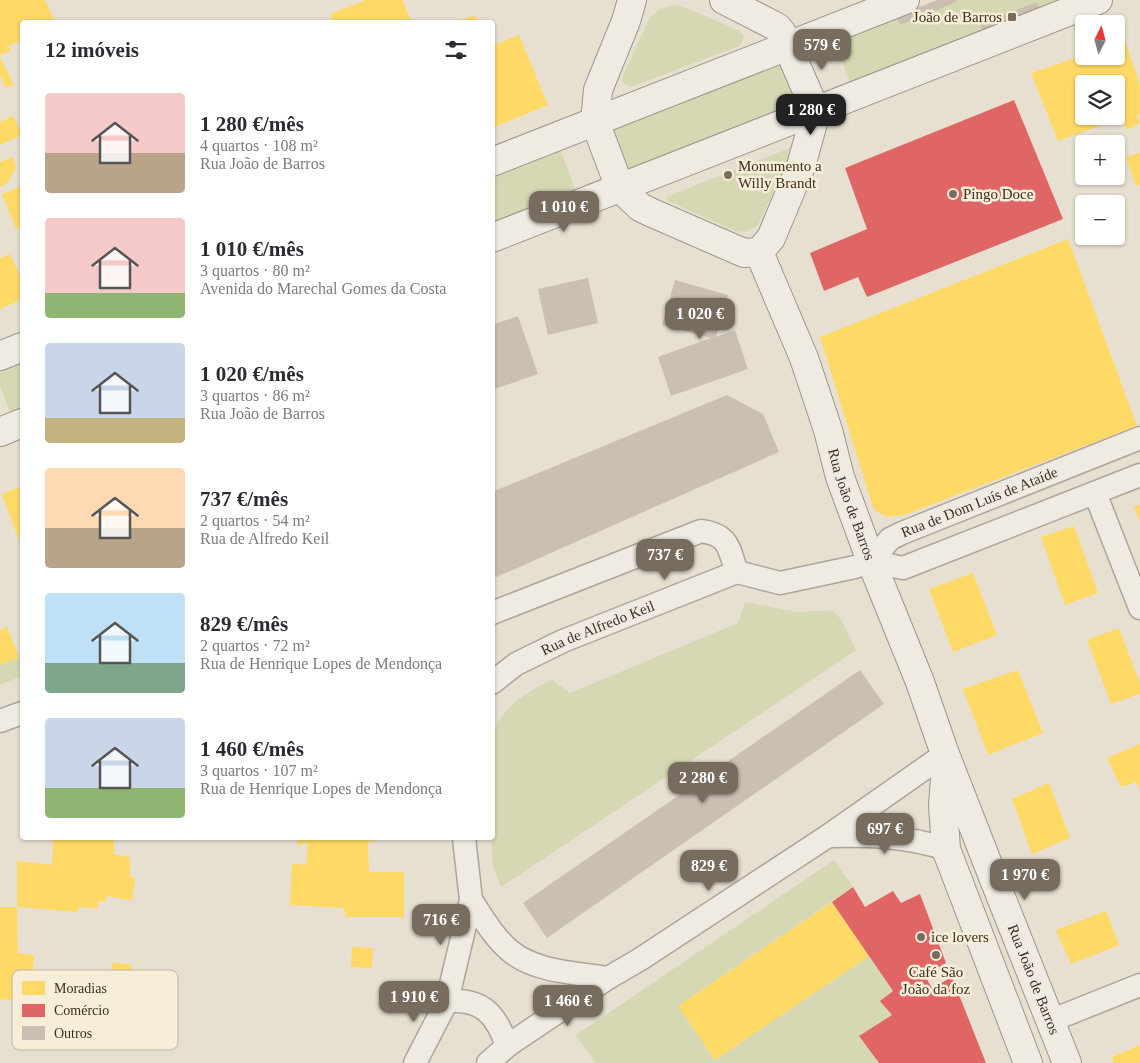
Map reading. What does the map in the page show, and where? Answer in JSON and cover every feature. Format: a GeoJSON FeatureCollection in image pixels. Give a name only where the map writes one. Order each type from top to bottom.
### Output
{"type":"FeatureCollection","features":[{"type":"Feature","properties":{"kind":"street"},"geometry":{"type":"LineString","coordinates":[[632,0],[626,21],[598,90],[595,122],[620,188],[640,207],[650,212],[744,253],[759,252],[772,238],[801,166],[816,112],[789,46],[777,27],[724,0]]}},
{"type":"Feature","properties":{"kind":"street"},"geometry":{"type":"LineString","coordinates":[[495,161],[905,0]]}},
{"type":"Feature","properties":{"kind":"street"},"geometry":{"type":"LineString","coordinates":[[495,237],[1098,0]]}},
{"type":"Feature","properties":{"kind":"street","name":"Rua João de Barros"},"geometry":{"type":"LineString","coordinates":[[759,252],[813,385],[828,430],[840,477],[870,561],[920,682],[945,754],[1067,1063]]}},
{"type":"Feature","properties":{"kind":"street"},"geometry":{"type":"LineString","coordinates":[[0,356],[20,348]]}},
{"type":"Feature","properties":{"kind":"street","name":"Rua de Dom Luís de Ataíde"},"geometry":{"type":"LineString","coordinates":[[870,561],[890,539],[902,533],[1140,438]]}},
{"type":"Feature","properties":{"kind":"street"},"geometry":{"type":"LineString","coordinates":[[495,613],[701,531],[714,533],[726,540],[737,572],[780,583],[855,567],[870,561],[903,568],[1140,475]]}},
{"type":"Feature","properties":{"kind":"street"},"geometry":{"type":"LineString","coordinates":[[1095,493],[1140,608]]}},
{"type":"Feature","properties":{"kind":"street","name":"Rua de Alfredo Keil"},"geometry":{"type":"LineString","coordinates":[[495,681],[516,664],[563,642],[737,572]]}},
{"type":"Feature","properties":{"kind":"street"},"geometry":{"type":"LineString","coordinates":[[0,721],[20,714]]}},
{"type":"Feature","properties":{"kind":"street"},"geometry":{"type":"LineString","coordinates":[[488,1063],[507,1046],[608,978],[639,960],[828,836],[945,754]]}},
{"type":"Feature","properties":{"kind":"street","name":"Rua João de Barros"},"geometry":{"type":"LineString","coordinates":[[945,754],[947,772],[943,805],[946,850],[1028,1063]]}},
{"type":"Feature","properties":{"kind":"street"},"geometry":{"type":"LineString","coordinates":[[828,836],[876,835],[928,843],[946,850]]}},
{"type":"Feature","properties":{"kind":"street"},"geometry":{"type":"LineString","coordinates":[[415,1063],[447,1001],[472,900],[464,840]]}},
{"type":"Feature","properties":{"kind":"street"},"geometry":{"type":"LineString","coordinates":[[472,900],[490,929],[517,956],[534,964],[549,968],[608,978]]}},
{"type":"Feature","properties":{"kind":"street"},"geometry":{"type":"LineString","coordinates":[[1050,1021],[1140,985]]}},
{"type":"Feature","properties":{"kind":"street"},"geometry":{"type":"LineString","coordinates":[[447,1001],[462,1000],[473,1002],[483,1007],[499,1024],[507,1046]]}},
{"type":"Feature","properties":{"kind":"green space"},"geometry":{"type":"Polygon","coordinates":[[[956,0],[1067,0],[1041,11],[1037,2],[980,25],[983,34],[851,85],[834,41],[896,16],[900,25],[957,2],[956,0]]]}},
{"type":"Feature","properties":{"kind":"green space"},"geometry":{"type":"Polygon","coordinates":[[[674,5],[686,8],[740,31],[744,37],[742,42],[739,46],[631,87],[624,84],[622,78],[649,19],[659,9],[674,5]]]}},
{"type":"Feature","properties":{"kind":"green space"},"geometry":{"type":"Polygon","coordinates":[[[781,62],[798,106],[628,172],[611,129],[781,62]]]}},
{"type":"Feature","properties":{"kind":"green space"},"geometry":{"type":"Polygon","coordinates":[[[560,148],[576,192],[495,224],[495,174],[560,148]]]}},
{"type":"Feature","properties":{"kind":"green space"},"geometry":{"type":"Polygon","coordinates":[[[790,148],[791,154],[759,223],[750,230],[740,232],[733,230],[668,201],[666,197],[790,148]]]}},
{"type":"Feature","properties":{"kind":"green space"},"geometry":{"type":"Polygon","coordinates":[[[20,362],[20,411],[11,415],[0,386],[0,369],[20,362]]]}},
{"type":"Feature","properties":{"kind":"green space"},"geometry":{"type":"Polygon","coordinates":[[[745,602],[797,612],[832,610],[841,619],[856,650],[501,887],[493,866],[491,840],[495,840],[495,728],[509,708],[534,689],[552,680],[570,693],[738,623],[745,602]]]}},
{"type":"Feature","properties":{"kind":"green space"},"geometry":{"type":"Polygon","coordinates":[[[20,657],[20,677],[0,685],[0,665],[20,657]]]}},
{"type":"Feature","properties":{"kind":"green space"},"geometry":{"type":"Polygon","coordinates":[[[834,860],[853,887],[678,1006],[715,1060],[869,956],[893,991],[881,1001],[892,1015],[859,1036],[879,1063],[595,1063],[576,1035],[834,860]]]}},
{"type":"Feature","properties":{"kind":"building: Moradias"},"geometry":{"type":"Polygon","coordinates":[[[0,0],[45,0],[54,20],[20,20],[20,42],[8,46],[11,51],[0,55],[0,0]]]}},
{"type":"Feature","properties":{"kind":"building: Moradias"},"geometry":{"type":"Polygon","coordinates":[[[366,0],[403,0],[410,20],[333,20],[330,14],[366,0]]]}},
{"type":"Feature","properties":{"kind":"building: Moradias"},"geometry":{"type":"Polygon","coordinates":[[[475,15],[477,20],[461,20],[475,15]]]}},
{"type":"Feature","properties":{"kind":"building: Moradias"},"geometry":{"type":"Polygon","coordinates":[[[519,35],[548,105],[495,127],[495,45],[519,35]]]}},
{"type":"Feature","properties":{"kind":"building: Moradias"},"geometry":{"type":"Polygon","coordinates":[[[1125,41],[1140,85],[1140,114],[1137,115],[1140,123],[1127,130],[1124,125],[1125,75],[1075,75],[1075,125],[1102,125],[1058,141],[1031,73],[1075,58],[1075,65],[1125,65],[1125,41]]]}},
{"type":"Feature","properties":{"kind":"building: Moradias"},"geometry":{"type":"Polygon","coordinates":[[[0,57],[14,85],[6,88],[0,75],[0,57]]]}},
{"type":"Feature","properties":{"kind":"building: Moradias"},"geometry":{"type":"Polygon","coordinates":[[[13,116],[20,131],[20,136],[0,145],[0,122],[13,116]]]}},
{"type":"Feature","properties":{"kind":"building: Moradias"},"geometry":{"type":"Polygon","coordinates":[[[1140,153],[1140,185],[1136,186],[1126,157],[1140,153]]]}},
{"type":"Feature","properties":{"kind":"building: Moradias"},"geometry":{"type":"Polygon","coordinates":[[[13,157],[16,167],[7,183],[0,187],[0,162],[13,157]]]}},
{"type":"Feature","properties":{"kind":"building: Moradias"},"geometry":{"type":"Polygon","coordinates":[[[20,187],[20,228],[16,229],[2,194],[20,187]]]}},
{"type":"Feature","properties":{"kind":"building: Moradias"},"geometry":{"type":"Polygon","coordinates":[[[1068,239],[1137,426],[904,515],[888,517],[874,510],[820,337],[1068,239]]]}},
{"type":"Feature","properties":{"kind":"building: Moradias"},"geometry":{"type":"Polygon","coordinates":[[[10,254],[20,276],[20,300],[0,309],[0,258],[10,254]]]}},
{"type":"Feature","properties":{"kind":"building: Moradias"},"geometry":{"type":"Polygon","coordinates":[[[20,487],[20,543],[2,494],[20,487]]]}},
{"type":"Feature","properties":{"kind":"building: Moradias"},"geometry":{"type":"Polygon","coordinates":[[[1140,505],[1140,522],[1134,507],[1140,505]]]}},
{"type":"Feature","properties":{"kind":"building: Moradias"},"geometry":{"type":"Polygon","coordinates":[[[1074,526],[1098,593],[1065,605],[1041,537],[1074,526]]]}},
{"type":"Feature","properties":{"kind":"building: Moradias"},"geometry":{"type":"Polygon","coordinates":[[[973,573],[997,635],[953,652],[929,589],[973,573]]]}},
{"type":"Feature","properties":{"kind":"building: Moradias"},"geometry":{"type":"Polygon","coordinates":[[[7,627],[19,657],[0,665],[0,630],[7,627]]]}},
{"type":"Feature","properties":{"kind":"building: Moradias"},"geometry":{"type":"Polygon","coordinates":[[[1119,628],[1140,684],[1140,694],[1111,704],[1087,640],[1119,628]]]}},
{"type":"Feature","properties":{"kind":"building: Moradias"},"geometry":{"type":"Polygon","coordinates":[[[1018,670],[1043,733],[988,755],[963,689],[1018,670]]]}},
{"type":"Feature","properties":{"kind":"building: Moradias"},"geometry":{"type":"Polygon","coordinates":[[[1140,744],[1140,790],[1136,782],[1121,787],[1107,758],[1140,744]]]}},
{"type":"Feature","properties":{"kind":"building: Moradias"},"geometry":{"type":"Polygon","coordinates":[[[1049,783],[1070,838],[1032,854],[1012,799],[1049,783]]]}},
{"type":"Feature","properties":{"kind":"building: Moradias"},"geometry":{"type":"Polygon","coordinates":[[[53,840],[114,840],[114,854],[130,857],[130,876],[135,878],[132,901],[108,896],[106,901],[99,901],[97,909],[79,907],[78,912],[17,907],[17,861],[52,865],[53,840]]]}},
{"type":"Feature","properties":{"kind":"building: Moradias"},"geometry":{"type":"Polygon","coordinates":[[[298,840],[374,840],[374,842],[368,841],[369,872],[404,872],[404,917],[346,917],[344,908],[290,905],[292,863],[306,865],[308,843],[297,845],[298,840]]]}},
{"type":"Feature","properties":{"kind":"building: Moradias"},"geometry":{"type":"Polygon","coordinates":[[[832,902],[869,956],[715,1060],[678,1006],[832,902]]]}},
{"type":"Feature","properties":{"kind":"building: Moradias"},"geometry":{"type":"Polygon","coordinates":[[[0,907],[17,907],[18,953],[34,955],[33,970],[12,970],[12,1000],[0,999],[0,907]]]}},
{"type":"Feature","properties":{"kind":"building: Moradias"},"geometry":{"type":"Polygon","coordinates":[[[1106,911],[1119,945],[1071,964],[1056,930],[1106,911]]]}},
{"type":"Feature","properties":{"kind":"building: Moradias"},"geometry":{"type":"Polygon","coordinates":[[[352,947],[373,948],[372,968],[351,967],[352,947]]]}},
{"type":"Feature","properties":{"kind":"building: Moradias"},"geometry":{"type":"Polygon","coordinates":[[[112,963],[132,964],[131,970],[112,970],[112,963]]]}},
{"type":"Feature","properties":{"kind":"building: Moradias"},"geometry":{"type":"Polygon","coordinates":[[[1140,1045],[1140,1063],[1114,1063],[1112,1057],[1140,1045]]]}},
{"type":"Feature","properties":{"kind":"building: Comércio","name":"Pingo Doce"},"geometry":{"type":"Polygon","coordinates":[[[1014,100],[1063,219],[867,297],[858,277],[824,291],[810,253],[867,229],[845,168],[1014,100]]]}},
{"type":"Feature","properties":{"kind":"building: Comércio"},"geometry":{"type":"Polygon","coordinates":[[[853,887],[865,907],[893,891],[901,903],[920,894],[946,963],[925,976],[932,988],[952,977],[986,1063],[879,1063],[859,1036],[892,1015],[880,1001],[893,991],[832,902],[853,887]]]}},
{"type":"Feature","properties":{"kind":"building: Outros","name":"João de Barros"},"geometry":{"type":"Polygon","coordinates":[[[937,0],[956,0],[957,2],[900,25],[896,16],[937,0]]]}},
{"type":"Feature","properties":{"kind":"building: Outros","name":"João de Barros"},"geometry":{"type":"Polygon","coordinates":[[[1037,2],[1041,11],[983,34],[980,24],[1037,2]]]}},
{"type":"Feature","properties":{"kind":"building: Outros"},"geometry":{"type":"Polygon","coordinates":[[[588,278],[598,323],[548,335],[538,289],[588,278]]]}},
{"type":"Feature","properties":{"kind":"building: Outros"},"geometry":{"type":"Polygon","coordinates":[[[675,280],[728,295],[716,337],[735,330],[748,369],[671,396],[658,357],[711,338],[662,325],[675,280]]]}},
{"type":"Feature","properties":{"kind":"building: Outros"},"geometry":{"type":"Polygon","coordinates":[[[518,316],[538,374],[495,389],[495,324],[518,316]]]}},
{"type":"Feature","properties":{"kind":"building: Outros"},"geometry":{"type":"Polygon","coordinates":[[[727,395],[763,414],[779,452],[495,578],[495,491],[727,395]]]}},
{"type":"Feature","properties":{"kind":"building: Outros"},"geometry":{"type":"Polygon","coordinates":[[[860,670],[884,704],[547,938],[523,903],[860,670]]]}},
{"type":"Feature","properties":{"kind":"place","name":"João de Barros"},"geometry":{"type":"Point","coordinates":[1012,17]}},
{"type":"Feature","properties":{"kind":"place","name":"Monumento a Willy Brandt"},"geometry":{"type":"Point","coordinates":[728,175]}},
{"type":"Feature","properties":{"kind":"place","name":"Pingo Doce"},"geometry":{"type":"Point","coordinates":[953,194]}},
{"type":"Feature","properties":{"kind":"place","name":"ice lovers"},"geometry":{"type":"Point","coordinates":[921,937]}},
{"type":"Feature","properties":{"kind":"place","name":"Café São João da foz"},"geometry":{"type":"Point","coordinates":[936,955]}}]}
